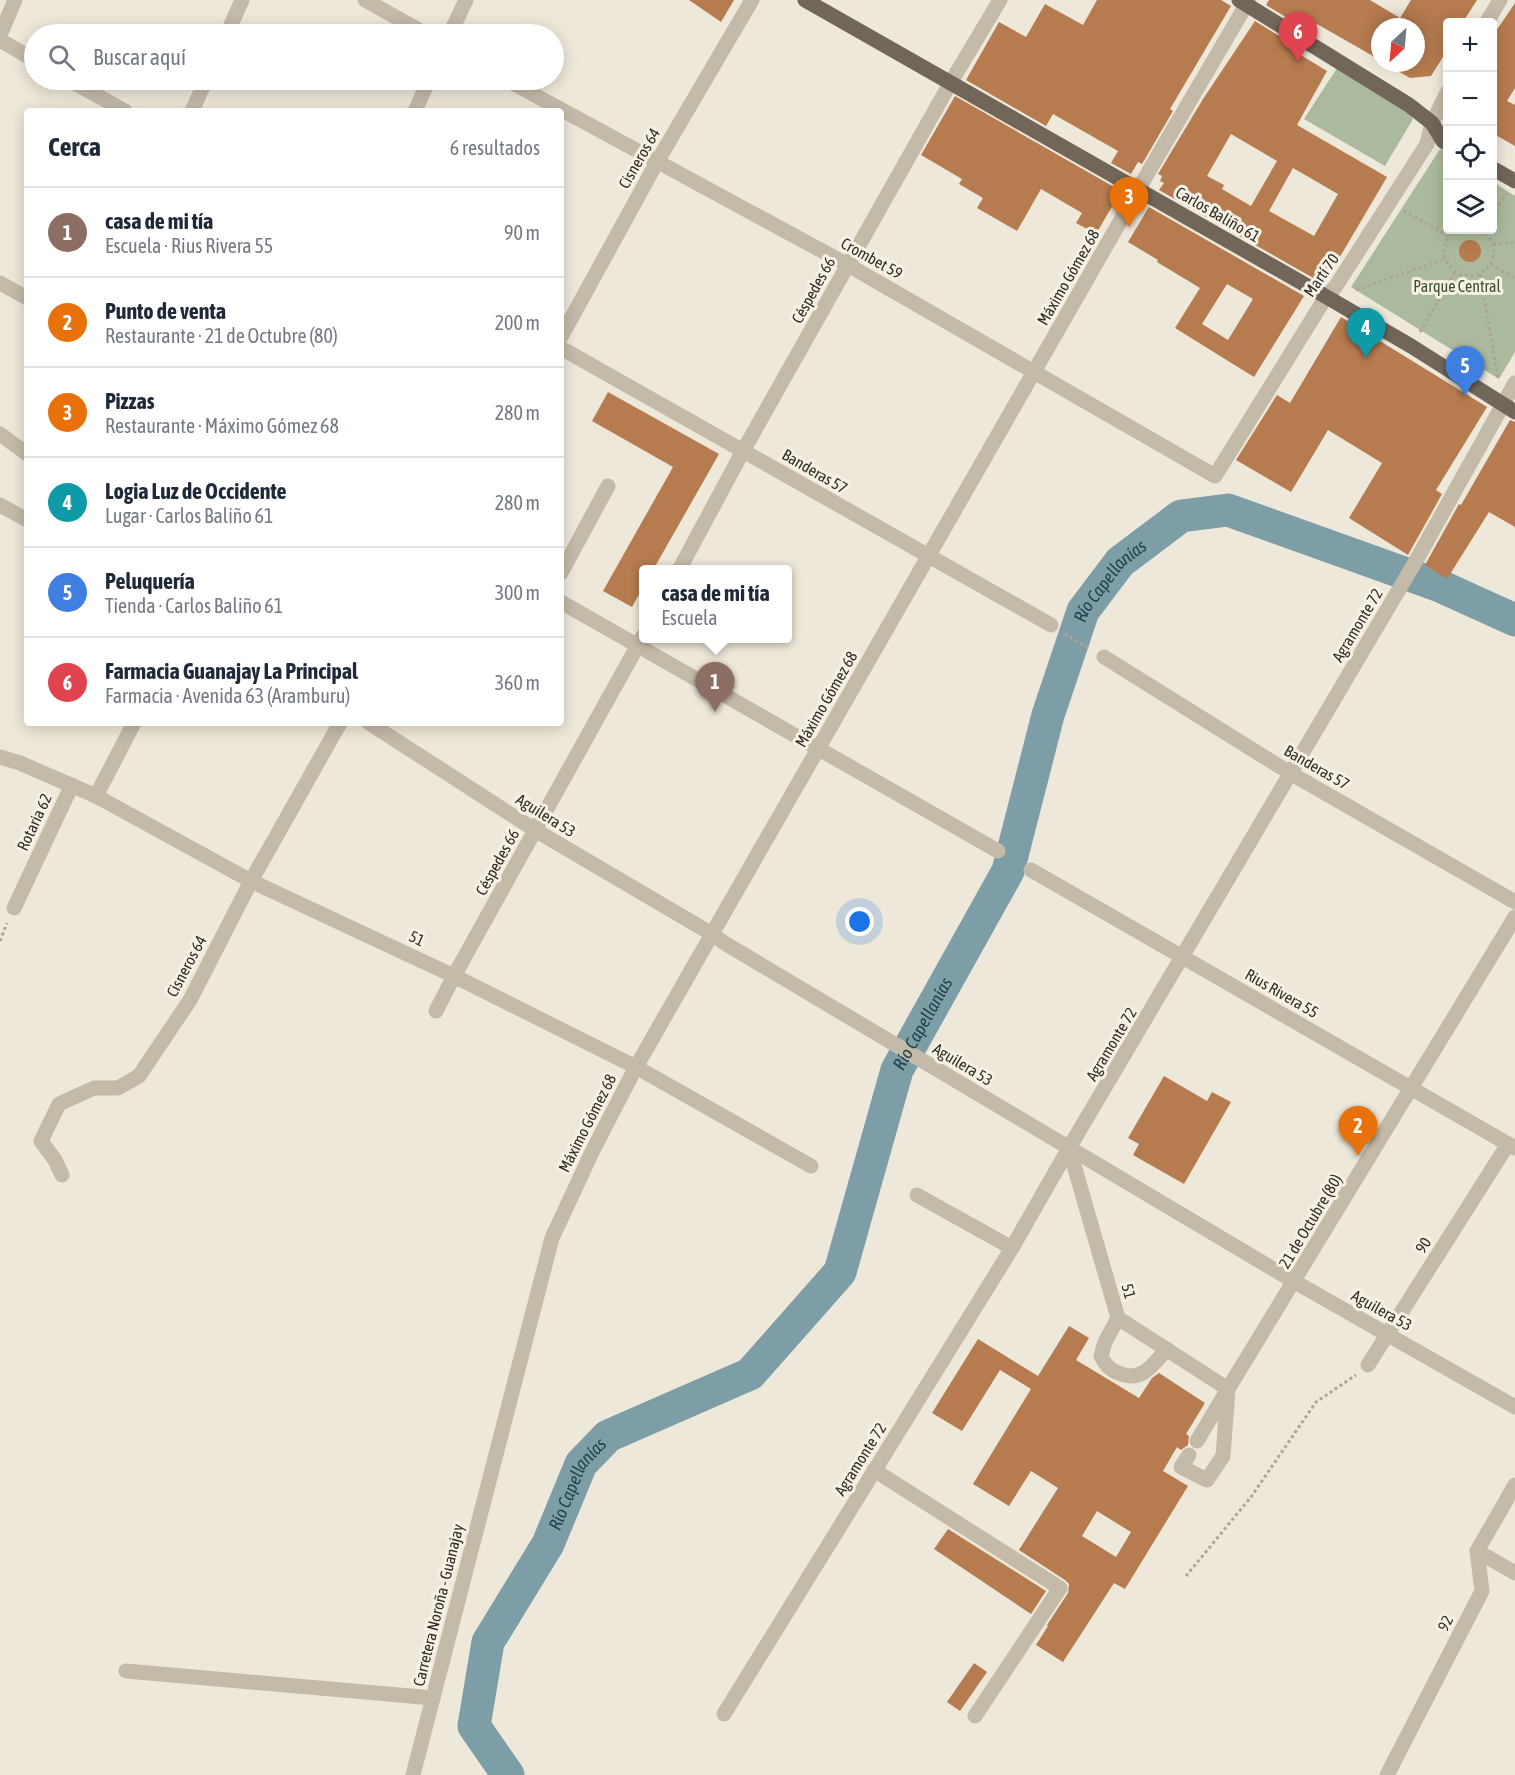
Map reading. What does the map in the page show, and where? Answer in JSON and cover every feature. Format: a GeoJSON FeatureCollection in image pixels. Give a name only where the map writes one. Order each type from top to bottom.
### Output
{"type":"FeatureCollection","features":[{"type":"Feature","properties":{"kind":"main road","name":"Carlos Baliño 61"},"geometry":{"type":"LineString","coordinates":[[805,0],[1139,189],[1325,298],[1510,399]]}},
{"type":"Feature","properties":{"kind":"main road"},"geometry":{"type":"LineString","coordinates":[[1245,2],[1409,105],[1432,123],[1443,141]]}},
{"type":"Feature","properties":{"kind":"main road"},"geometry":{"type":"LineString","coordinates":[[1497,173],[1511,186]]}},
{"type":"Feature","properties":{"kind":"street"},"geometry":{"type":"LineString","coordinates":[[0,35],[15,0]]}},
{"type":"Feature","properties":{"kind":"street"},"geometry":{"type":"LineString","coordinates":[[231,24],[242,0]]}},
{"type":"Feature","properties":{"kind":"street"},"geometry":{"type":"LineString","coordinates":[[364,0],[408,24]]}},
{"type":"Feature","properties":{"kind":"street"},"geometry":{"type":"LineString","coordinates":[[455,24],[466,0]]}},
{"type":"Feature","properties":{"kind":"street","name":"Cisneros 64"},"geometry":{"type":"LineString","coordinates":[[564,331],[657,162],[752,0]]}},
{"type":"Feature","properties":{"kind":"street","name":"Céspedes 66"},"geometry":{"type":"LineString","coordinates":[[682,565],[743,451],[951,82],[1000,0]]}},
{"type":"Feature","properties":{"kind":"street"},"geometry":{"type":"LineString","coordinates":[[1489,18],[1500,0]]}},
{"type":"Feature","properties":{"kind":"street","name":"Máximo Gómez 68"},"geometry":{"type":"LineString","coordinates":[[498,1444],[552,1238],[593,1150],[636,1067],[1245,2]]}},
{"type":"Feature","properties":{"kind":"street"},"geometry":{"type":"LineString","coordinates":[[0,40],[24,54]]}},
{"type":"Feature","properties":{"kind":"street"},"geometry":{"type":"LineString","coordinates":[[87,90],[120,108]]}},
{"type":"Feature","properties":{"kind":"street"},"geometry":{"type":"LineString","coordinates":[[193,108],[201,90]]}},
{"type":"Feature","properties":{"kind":"street"},"geometry":{"type":"LineString","coordinates":[[416,108],[424,90]]}},
{"type":"Feature","properties":{"kind":"street","name":"Crombet 59"},"geometry":{"type":"LineString","coordinates":[[525,90],[558,108]]}},
{"type":"Feature","properties":{"kind":"street","name":"Martí 70"},"geometry":{"type":"LineString","coordinates":[[1215,476],[1325,298],[1336,286],[1427,144],[1432,123],[1443,101]]}},
{"type":"Feature","properties":{"kind":"street","name":"Crombet 59"},"geometry":{"type":"LineString","coordinates":[[564,111],[848,265],[1215,476]]}},
{"type":"Feature","properties":{"kind":"street"},"geometry":{"type":"LineString","coordinates":[[0,283],[24,296]]}},
{"type":"Feature","properties":{"kind":"street","name":"Banderas 57"},"geometry":{"type":"LineString","coordinates":[[564,350],[1051,625]]}},
{"type":"Feature","properties":{"kind":"street","name":"Agramonte 72"},"geometry":{"type":"LineString","coordinates":[[724,1714],[1012,1248],[1510,399]]}},
{"type":"Feature","properties":{"kind":"street"},"geometry":{"type":"LineString","coordinates":[[0,434],[24,452]]}},
{"type":"Feature","properties":{"kind":"street"},"geometry":{"type":"LineString","coordinates":[[564,567],[608,486]]}},
{"type":"Feature","properties":{"kind":"street"},"geometry":{"type":"LineString","coordinates":[[0,505],[24,518]]}},
{"type":"Feature","properties":{"kind":"street"},"geometry":{"type":"LineString","coordinates":[[564,603],[639,641]]}},
{"type":"Feature","properties":{"kind":"street","name":"Céspedes 66"},"geometry":{"type":"LineString","coordinates":[[436,1011],[639,643]]}},
{"type":"Feature","properties":{"kind":"street"},"geometry":{"type":"LineString","coordinates":[[643,643],[818,749],[998,851]]}},
{"type":"Feature","properties":{"kind":"street","name":"Banderas 57"},"geometry":{"type":"LineString","coordinates":[[1104,657],[1290,773],[1515,902]]}},
{"type":"Feature","properties":{"kind":"street"},"geometry":{"type":"LineString","coordinates":[[96,796],[132,726]]}},
{"type":"Feature","properties":{"kind":"street","name":"Cisneros 64"},"geometry":{"type":"LineString","coordinates":[[62,1175],[55,1160],[41,1141],[59,1104],[94,1088],[118,1088],[140,1076],[190,1000],[251,881],[338,726]]}},
{"type":"Feature","properties":{"kind":"street","name":"Aguilera 53"},"geometry":{"type":"LineString","coordinates":[[374,726],[535,830],[726,944],[1294,1282],[1515,1407]]}},
{"type":"Feature","properties":{"kind":"street","name":"51"},"geometry":{"type":"LineString","coordinates":[[0,757],[20,763],[96,796],[251,881],[454,975],[636,1067],[811,1166]]}},
{"type":"Feature","properties":{"kind":"street","name":"Rotaria 62"},"geometry":{"type":"LineString","coordinates":[[14,908],[72,785]]}},
{"type":"Feature","properties":{"kind":"street","name":"Rius Rivera 55"},"geometry":{"type":"LineString","coordinates":[[1031,870],[1512,1146]]}},
{"type":"Feature","properties":{"kind":"street","name":"21 de Octubre (80)"},"geometry":{"type":"LineString","coordinates":[[1197,1441],[1515,917]]}},
{"type":"Feature","properties":{"kind":"street","name":"90"},"geometry":{"type":"LineString","coordinates":[[1368,1365],[1512,1146]]}},
{"type":"Feature","properties":{"kind":"street","name":"51"},"geometry":{"type":"LineString","coordinates":[[1069,1148],[1118,1318],[1228,1389]]}},
{"type":"Feature","properties":{"kind":"street"},"geometry":{"type":"LineString","coordinates":[[917,1195],[1012,1248]]}},
{"type":"Feature","properties":{"kind":"street"},"geometry":{"type":"LineString","coordinates":[[1118,1318],[1105,1342],[1101,1356],[1107,1367],[1129,1377],[1138,1376],[1167,1350]]}},
{"type":"Feature","properties":{"kind":"street"},"geometry":{"type":"LineString","coordinates":[[1189,1455],[1181,1467],[1207,1480],[1223,1455],[1228,1389]]}},
{"type":"Feature","properties":{"kind":"street","name":"Carretera Noroña - Guanajay"},"geometry":{"type":"LineString","coordinates":[[413,1775],[498,1444]]}},
{"type":"Feature","properties":{"kind":"street"},"geometry":{"type":"LineString","coordinates":[[874,1470],[1059,1588],[975,1716]]}},
{"type":"Feature","properties":{"kind":"street"},"geometry":{"type":"LineString","coordinates":[[1515,1485],[1478,1551],[1515,1573]]}},
{"type":"Feature","properties":{"kind":"street","name":"92"},"geometry":{"type":"LineString","coordinates":[[1387,1775],[1482,1590],[1478,1551]]}},
{"type":"Feature","properties":{"kind":"street"},"geometry":{"type":"LineString","coordinates":[[126,1671],[433,1698]]}},
{"type":"Feature","properties":{"kind":"path"},"geometry":{"type":"LineString","coordinates":[[1497,207],[1511,186]]}},
{"type":"Feature","properties":{"kind":"path"},"geometry":{"type":"LineString","coordinates":[[1401,209],[1449,236]]}},
{"type":"Feature","properties":{"kind":"path"},"geometry":{"type":"LineString","coordinates":[[1452,234],[1445,243],[1445,259],[1455,272],[1472,276],[1480,274],[1491,264],[1494,250],[1487,234]]}},
{"type":"Feature","properties":{"kind":"path"},"geometry":{"type":"LineString","coordinates":[[1493,244],[1515,242]]}},
{"type":"Feature","properties":{"kind":"path"},"geometry":{"type":"LineString","coordinates":[[1356,290],[1445,259]]}},
{"type":"Feature","properties":{"kind":"path"},"geometry":{"type":"LineString","coordinates":[[1491,264],[1515,279]]}},
{"type":"Feature","properties":{"kind":"path"},"geometry":{"type":"LineString","coordinates":[[1419,334],[1455,272]]}},
{"type":"Feature","properties":{"kind":"path"},"geometry":{"type":"LineString","coordinates":[[1480,274],[1499,379]]}},
{"type":"Feature","properties":{"kind":"path"},"geometry":{"type":"LineString","coordinates":[[1051,625],[1104,657]]}},
{"type":"Feature","properties":{"kind":"path"},"geometry":{"type":"LineString","coordinates":[[1186,1576],[1251,1497],[1316,1402],[1346,1383],[1368,1365]]}},
{"type":"Feature","properties":{"kind":"green space"},"geometry":{"type":"Polygon","coordinates":[[[1337,68],[1409,113],[1413,119],[1385,166],[1304,119],[1337,68]]]}},
{"type":"Feature","properties":{"kind":"green space","name":"Parque Central"},"geometry":{"type":"Polygon","coordinates":[[[1440,149],[1443,151],[1443,234],[1497,234],[1497,185],[1515,196],[1515,352],[1499,379],[1351,287],[1440,149]]]}},
{"type":"Feature","properties":{"kind":"building"},"geometry":{"type":"Polygon","coordinates":[[[689,0],[734,0],[721,22],[689,0]]]}},
{"type":"Feature","properties":{"kind":"building"},"geometry":{"type":"Polygon","coordinates":[[[1097,0],[1221,0],[1231,6],[1170,109],[1173,111],[1142,164],[1138,162],[1131,174],[1111,163],[1118,151],[1053,114],[1046,126],[966,80],[999,22],[1026,37],[1045,4],[1083,25],[1097,0]]]}},
{"type":"Feature","properties":{"kind":"building"},"geometry":{"type":"Polygon","coordinates":[[[1269,0],[1370,0],[1400,18],[1371,18],[1371,55],[1317,24],[1312,33],[1266,5],[1269,0]]]}},
{"type":"Feature","properties":{"kind":"building"},"geometry":{"type":"Polygon","coordinates":[[[1411,0],[1477,0],[1466,18],[1443,18],[1443,57],[1431,76],[1410,78],[1400,72],[1425,72],[1425,18],[1400,18],[1411,0]]]}},
{"type":"Feature","properties":{"kind":"building"},"geometry":{"type":"Polygon","coordinates":[[[1515,3],[1515,88],[1507,101],[1515,105],[1515,146],[1497,136],[1497,30],[1515,3]]]}},
{"type":"Feature","properties":{"kind":"building"},"geometry":{"type":"Polygon","coordinates":[[[1255,21],[1302,50],[1299,54],[1327,71],[1297,125],[1387,177],[1328,277],[1319,272],[1315,279],[1159,190],[1164,183],[1160,181],[1162,176],[1158,174],[1203,99],[1255,21]],[[1231,134],[1207,176],[1224,185],[1222,189],[1251,206],[1277,161],[1231,134]],[[1293,168],[1269,211],[1314,236],[1338,194],[1293,168]]]}},
{"type":"Feature","properties":{"kind":"building"},"geometry":{"type":"Polygon","coordinates":[[[955,96],[1121,191],[1096,234],[1076,223],[1082,213],[1041,189],[1017,231],[977,208],[983,198],[959,184],[962,179],[921,155],[955,96]]]}},
{"type":"Feature","properties":{"kind":"building"},"geometry":{"type":"Polygon","coordinates":[[[1149,207],[1304,296],[1254,377],[1175,328],[1200,288],[1128,242],[1149,207]],[[1227,284],[1202,324],[1228,340],[1253,299],[1227,284]]]}},
{"type":"Feature","properties":{"kind":"building"},"geometry":{"type":"Polygon","coordinates":[[[1466,240],[1474,240],[1481,247],[1481,255],[1474,262],[1466,262],[1459,255],[1459,247],[1466,240]]]}},
{"type":"Feature","properties":{"kind":"building"},"geometry":{"type":"Polygon","coordinates":[[[1341,317],[1487,407],[1436,490],[1442,494],[1408,555],[1349,518],[1382,463],[1328,430],[1291,492],[1236,460],[1277,395],[1290,403],[1341,317]]]}},
{"type":"Feature","properties":{"kind":"building"},"geometry":{"type":"Polygon","coordinates":[[[608,392],[719,454],[656,565],[639,565],[639,594],[632,607],[603,591],[673,467],[592,421],[608,392]]]}},
{"type":"Feature","properties":{"kind":"building"},"geometry":{"type":"Polygon","coordinates":[[[1510,420],[1515,422],[1515,527],[1489,512],[1447,579],[1425,565],[1510,420]]]}},
{"type":"Feature","properties":{"kind":"building"},"geometry":{"type":"Polygon","coordinates":[[[1164,1076],[1207,1101],[1212,1092],[1231,1102],[1184,1184],[1133,1155],[1139,1144],[1128,1138],[1164,1076]]]}},
{"type":"Feature","properties":{"kind":"building"},"geometry":{"type":"Polygon","coordinates":[[[1069,1326],[1089,1338],[1076,1360],[1139,1398],[1152,1378],[1159,1373],[1205,1403],[1186,1434],[1189,1436],[1188,1445],[1181,1450],[1177,1447],[1163,1471],[1188,1486],[1125,1589],[1114,1583],[1063,1662],[1036,1645],[1068,1593],[1069,1584],[1019,1550],[1058,1488],[1031,1471],[1009,1506],[973,1484],[1031,1389],[1000,1370],[962,1431],[932,1413],[978,1339],[1038,1376],[1069,1326]],[[1097,1511],[1082,1536],[1116,1557],[1131,1532],[1097,1511]]]}},
{"type":"Feature","properties":{"kind":"building"},"geometry":{"type":"Polygon","coordinates":[[[948,1529],[1046,1591],[1031,1614],[934,1549],[948,1529]]]}},
{"type":"Feature","properties":{"kind":"building"},"geometry":{"type":"Polygon","coordinates":[[[974,1663],[987,1672],[960,1711],[947,1702],[974,1663]]]}},
{"type":"Feature","properties":{"kind":"waterway","name":"Río Capellanías"},"geometry":{"type":"LineString","coordinates":[[508,1775],[474,1726],[488,1642],[548,1544],[581,1464],[608,1436],[750,1374],[840,1272],[897,1070],[1008,871],[1048,715],[1083,611],[1120,562],[1181,516],[1228,510],[1440,586],[1515,620]]}},
{"type":"Feature","properties":{"kind":"place","name":"Farmacia Guanajay La Principal"},"geometry":{"type":"Point","coordinates":[1298,62]}},
{"type":"Feature","properties":{"kind":"place","name":"Pizzas"},"geometry":{"type":"Point","coordinates":[1129,227]}},
{"type":"Feature","properties":{"kind":"place","name":"Logia Luz de Occidente"},"geometry":{"type":"Point","coordinates":[1366,358]}},
{"type":"Feature","properties":{"kind":"place","name":"Peluquería"},"geometry":{"type":"Point","coordinates":[1465,396]}},
{"type":"Feature","properties":{"kind":"place","name":"casa de mi tía"},"geometry":{"type":"Point","coordinates":[715,712]}},
{"type":"Feature","properties":{"kind":"place","name":"Punto de venta"},"geometry":{"type":"Point","coordinates":[1358,1156]}}]}
